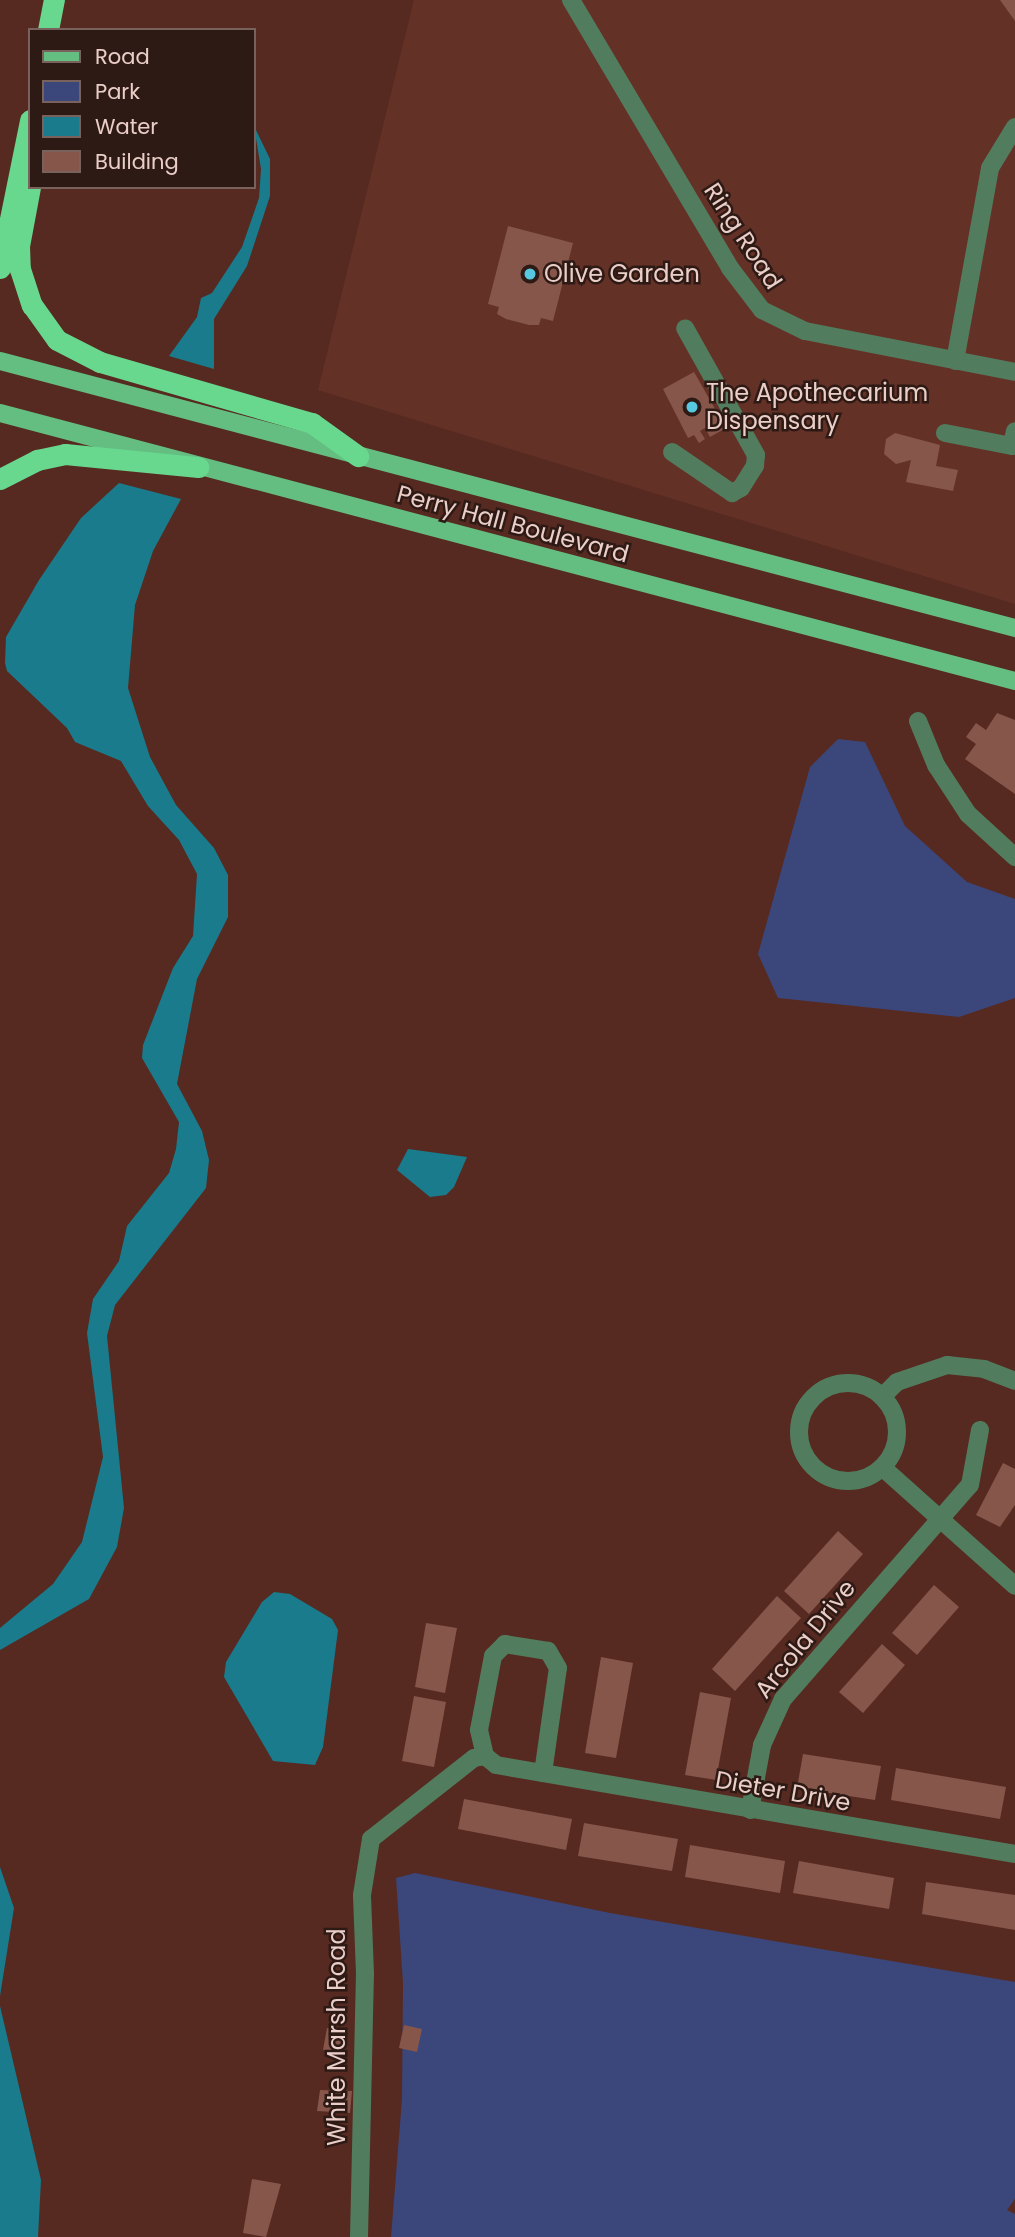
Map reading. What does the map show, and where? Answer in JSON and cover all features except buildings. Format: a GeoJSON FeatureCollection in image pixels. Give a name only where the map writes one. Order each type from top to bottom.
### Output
{"type":"FeatureCollection","features":[{"type":"Feature","properties":{"kind":"highway"},"geometry":{"type":"LineString","coordinates":[[48,28],[54,0]]}},
{"type":"Feature","properties":{"kind":"highway"},"geometry":{"type":"LineString","coordinates":[[60,28],[66,0]]}},
{"type":"Feature","properties":{"kind":"highway"},"geometry":{"type":"LineString","coordinates":[[0,268],[28,130]]}},
{"type":"Feature","properties":{"kind":"highway"},"geometry":{"type":"LineString","coordinates":[[30,189],[20,269],[32,305],[57,340],[100,362],[313,423],[358,456]]}},
{"type":"Feature","properties":{"kind":"highway"},"geometry":{"type":"LineString","coordinates":[[0,479],[37,460],[65,454],[198,467]]}},
{"type":"Feature","properties":{"kind":"main road","name":"Perry Hall Boulevard"},"geometry":{"type":"LineString","coordinates":[[0,361],[1015,628]]}},
{"type":"Feature","properties":{"kind":"main road","name":"Perry Hall Boulevard"},"geometry":{"type":"LineString","coordinates":[[0,413],[1015,681]]}},
{"type":"Feature","properties":{"kind":"street","name":"Ring Road"},"geometry":{"type":"LineString","coordinates":[[578,3],[752,301],[805,331],[1015,372]]}},
{"type":"Feature","properties":{"kind":"street"},"geometry":{"type":"LineString","coordinates":[[956,361],[990,168],[1015,127]]}},
{"type":"Feature","properties":{"kind":"street"},"geometry":{"type":"LineString","coordinates":[[672,452],[732,493],[741,488],[755,466],[756,455],[685,328]]}},
{"type":"Feature","properties":{"kind":"street"},"geometry":{"type":"LineString","coordinates":[[944,433],[1012,446],[1015,431]]}},
{"type":"Feature","properties":{"kind":"street"},"geometry":{"type":"LineString","coordinates":[[918,722],[936,765],[962,806],[1015,857]]}},
{"type":"Feature","properties":{"kind":"street"},"geometry":{"type":"LineString","coordinates":[[882,1397],[897,1382],[947,1365],[984,1369],[1015,1381]]}},
{"type":"Feature","properties":{"kind":"street"},"geometry":{"type":"LineString","coordinates":[[836,1384],[868,1387],[882,1397],[896,1424],[895,1440],[882,1467],[867,1476],[836,1479],[810,1462],[799,1432],[809,1401],[836,1384]]}},
{"type":"Feature","properties":{"kind":"street","name":"Arcola Drive"},"geometry":{"type":"LineString","coordinates":[[750,1810],[762,1745],[783,1699],[970,1485],[980,1430]]}},
{"type":"Feature","properties":{"kind":"street"},"geometry":{"type":"LineString","coordinates":[[882,1467],[1015,1586]]}},
{"type":"Feature","properties":{"kind":"street"},"geometry":{"type":"LineString","coordinates":[[485,1756],[479,1730],[494,1656],[505,1644],[548,1651],[558,1668],[543,1773]]}},
{"type":"Feature","properties":{"kind":"street","name":"Dieter Drive"},"geometry":{"type":"LineString","coordinates":[[485,1756],[496,1765],[1015,1854]]}},
{"type":"Feature","properties":{"kind":"street","name":"White Marsh Road"},"geometry":{"type":"LineString","coordinates":[[359,2237],[365,1974],[362,1895],[371,1839],[474,1758],[485,1756]]}},
{"type":"Feature","properties":{"kind":"shaded area"},"geometry":{"type":"Polygon","coordinates":[[[414,0],[1015,0],[1015,604],[318,390],[414,0]]]}},
{"type":"Feature","properties":{"kind":"green space"},"geometry":{"type":"Polygon","coordinates":[[[838,739],[865,742],[905,826],[967,882],[1015,899],[1015,998],[959,1017],[778,998],[758,954],[810,767],[838,739]]]}},
{"type":"Feature","properties":{"kind":"green space"},"geometry":{"type":"Polygon","coordinates":[[[415,1873],[610,1913],[1015,1982],[1015,2199],[1007,2210],[1015,2214],[1015,2237],[391,2237],[402,2099],[403,1983],[396,1878],[415,1873]]]}},
{"type":"Feature","properties":{"kind":"water"},"geometry":{"type":"Polygon","coordinates":[[[256,130],[270,159],[270,196],[247,266],[214,319],[214,369],[169,356],[197,317],[201,298],[212,293],[242,247],[259,198],[261,169],[256,130]]]}},
{"type":"Feature","properties":{"kind":"water"},"geometry":{"type":"Polygon","coordinates":[[[119,483],[181,499],[153,551],[135,605],[128,688],[150,757],[176,805],[214,848],[228,875],[228,917],[197,979],[177,1084],[202,1131],[209,1160],[206,1188],[115,1305],[107,1336],[124,1508],[117,1547],[89,1599],[0,1650],[0,1628],[53,1584],[82,1542],[103,1457],[87,1333],[93,1299],[119,1261],[127,1226],[169,1173],[176,1149],[179,1122],[142,1058],[143,1045],[173,968],[193,936],[197,874],[179,840],[148,806],[121,761],[75,742],[67,728],[7,671],[5,663],[6,637],[39,580],[81,518],[119,483]]]}},
{"type":"Feature","properties":{"kind":"water"},"geometry":{"type":"Polygon","coordinates":[[[408,1149],[467,1157],[454,1187],[446,1195],[430,1197],[397,1170],[408,1149]]]}},
{"type":"Feature","properties":{"kind":"water"},"geometry":{"type":"Polygon","coordinates":[[[274,1592],[290,1594],[332,1619],[338,1630],[323,1747],[315,1765],[273,1761],[224,1677],[226,1662],[262,1602],[274,1592]]]}},
{"type":"Feature","properties":{"kind":"water"},"geometry":{"type":"Polygon","coordinates":[[[0,1867],[14,1908],[0,1996],[0,1867]]]}},
{"type":"Feature","properties":{"kind":"water"},"geometry":{"type":"Polygon","coordinates":[[[0,2006],[41,2180],[38,2237],[0,2237],[0,2006]]]}},
{"type":"Feature","properties":{"kind":"place","name":"Olive Garden"},"geometry":{"type":"Point","coordinates":[530,274]}},
{"type":"Feature","properties":{"kind":"place","name":"The Apothecarium Dispensary"},"geometry":{"type":"Point","coordinates":[692,407]}}]}
